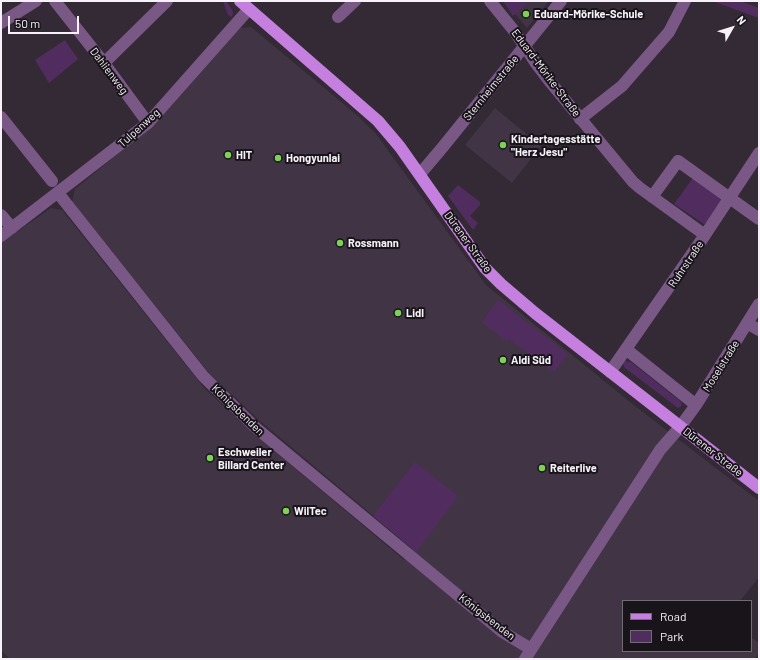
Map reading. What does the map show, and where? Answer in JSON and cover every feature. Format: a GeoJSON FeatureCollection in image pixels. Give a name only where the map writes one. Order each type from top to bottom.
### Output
{"type":"FeatureCollection","features":[{"type":"Feature","properties":{"kind":"main road","name":"Dürener Straße"},"geometry":{"type":"LineString","coordinates":[[245,5],[378,121],[390,134],[420,174],[485,268],[501,284],[535,313],[759,488]]}},
{"type":"Feature","properties":{"kind":"street"},"geometry":{"type":"LineString","coordinates":[[1,23],[36,1]]}},
{"type":"Feature","properties":{"kind":"street","name":"Dahlienweg"},"geometry":{"type":"LineString","coordinates":[[55,1],[104,63],[148,123]]}},
{"type":"Feature","properties":{"kind":"street"},"geometry":{"type":"LineString","coordinates":[[104,63],[167,1]]}},
{"type":"Feature","properties":{"kind":"street"},"geometry":{"type":"LineString","coordinates":[[338,17],[355,1]]}},
{"type":"Feature","properties":{"kind":"street","name":"Eduard-Mörike-Straße"},"geometry":{"type":"LineString","coordinates":[[490,1],[515,32],[535,62],[580,119],[633,182],[705,235]]}},
{"type":"Feature","properties":{"kind":"street","name":"Sternheimstraße"},"geometry":{"type":"LineString","coordinates":[[420,174],[561,1]]}},
{"type":"Feature","properties":{"kind":"street"},"geometry":{"type":"LineString","coordinates":[[580,119],[622,86],[669,32],[685,1]]}},
{"type":"Feature","properties":{"kind":"street","name":"Tulpenweg"},"geometry":{"type":"LineString","coordinates":[[1,236],[148,123],[245,5]]}},
{"type":"Feature","properties":{"kind":"street"},"geometry":{"type":"LineString","coordinates":[[1,117],[52,182]]}},
{"type":"Feature","properties":{"kind":"street","name":"Ruhrstraße"},"geometry":{"type":"LineString","coordinates":[[610,372],[627,350],[759,153]]}},
{"type":"Feature","properties":{"kind":"street"},"geometry":{"type":"LineString","coordinates":[[652,197],[678,161],[759,219]]}},
{"type":"Feature","properties":{"kind":"street","name":"Königsbenden"},"geometry":{"type":"LineString","coordinates":[[58,193],[203,376],[255,427],[528,654],[660,450],[680,427]]}},
{"type":"Feature","properties":{"kind":"street"},"geometry":{"type":"LineString","coordinates":[[1,215],[12,228]]}},
{"type":"Feature","properties":{"kind":"street","name":"Moselstraße"},"geometry":{"type":"LineString","coordinates":[[680,427],[696,405],[759,304]]}},
{"type":"Feature","properties":{"kind":"street"},"geometry":{"type":"LineString","coordinates":[[747,323],[759,330]]}},
{"type":"Feature","properties":{"kind":"street"},"geometry":{"type":"LineString","coordinates":[[627,350],[696,405]]}},
{"type":"Feature","properties":{"kind":"shaded area","name":"Eduard-Mörike-Schule"},"geometry":{"type":"Polygon","coordinates":[[[504,1],[549,1],[527,28],[504,1]]]}},
{"type":"Feature","properties":{"kind":"shaded area"},"geometry":{"type":"Polygon","coordinates":[[[251,27],[358,116],[376,134],[486,285],[635,406],[759,501],[759,577],[741,600],[622,600],[622,652],[752,652],[752,638],[759,643],[759,653],[755,659],[10,659],[1,650],[1,243],[51,208],[62,210],[205,389],[252,432],[404,560],[413,549],[260,421],[209,373],[72,202],[75,189],[157,122],[240,28],[251,27]]]}},
{"type":"Feature","properties":{"kind":"shaded area","name":"Kindertagesstätte \"Herz Jesu\""},"geometry":{"type":"Polygon","coordinates":[[[495,108],[541,146],[512,183],[465,145],[495,108]]]}},
{"type":"Feature","properties":{"kind":"green space"},"geometry":{"type":"Polygon","coordinates":[[[223,1],[226,1],[231,8],[233,12],[232,17],[228,15],[223,1]]]}},
{"type":"Feature","properties":{"kind":"green space"},"geometry":{"type":"Polygon","coordinates":[[[503,1],[528,1],[513,16],[503,1]]]}},
{"type":"Feature","properties":{"kind":"green space"},"geometry":{"type":"Polygon","coordinates":[[[712,1],[740,1],[759,8],[759,18],[712,1]]]}},
{"type":"Feature","properties":{"kind":"green space"},"geometry":{"type":"Polygon","coordinates":[[[65,40],[78,59],[49,83],[35,60],[65,40]]]}},
{"type":"Feature","properties":{"kind":"green space"},"geometry":{"type":"Polygon","coordinates":[[[693,178],[722,197],[722,201],[704,224],[674,204],[693,178]]]}},
{"type":"Feature","properties":{"kind":"green space"},"geometry":{"type":"Polygon","coordinates":[[[458,185],[480,202],[480,205],[470,216],[478,223],[473,230],[448,196],[458,185]]]}},
{"type":"Feature","properties":{"kind":"green space"},"geometry":{"type":"Polygon","coordinates":[[[498,300],[568,354],[554,372],[509,339],[507,342],[482,322],[498,300]]]}},
{"type":"Feature","properties":{"kind":"green space"},"geometry":{"type":"Polygon","coordinates":[[[625,361],[631,362],[680,401],[682,405],[678,408],[625,368],[623,364],[625,361]]]}},
{"type":"Feature","properties":{"kind":"green space"},"geometry":{"type":"Polygon","coordinates":[[[415,462],[458,496],[416,552],[373,516],[415,462]]]}},
{"type":"Feature","properties":{"kind":"place","name":"Eduard-Mörike-Schule"},"geometry":{"type":"Point","coordinates":[526,14]}},
{"type":"Feature","properties":{"kind":"place","name":"Kindertagesstätte \"Herz Jesu\""},"geometry":{"type":"Point","coordinates":[503,145]}},
{"type":"Feature","properties":{"kind":"place","name":"HIT"},"geometry":{"type":"Point","coordinates":[228,155]}},
{"type":"Feature","properties":{"kind":"place","name":"Hongyunlai"},"geometry":{"type":"Point","coordinates":[278,158]}},
{"type":"Feature","properties":{"kind":"place","name":"Rossmann"},"geometry":{"type":"Point","coordinates":[340,243]}},
{"type":"Feature","properties":{"kind":"place","name":"Lidl"},"geometry":{"type":"Point","coordinates":[398,313]}},
{"type":"Feature","properties":{"kind":"place","name":"Aldi Süd"},"geometry":{"type":"Point","coordinates":[503,360]}},
{"type":"Feature","properties":{"kind":"place","name":"Eschweiler Billard Center"},"geometry":{"type":"Point","coordinates":[210,458]}},
{"type":"Feature","properties":{"kind":"place","name":"Reiterlive"},"geometry":{"type":"Point","coordinates":[542,468]}},
{"type":"Feature","properties":{"kind":"place","name":"WilTec"},"geometry":{"type":"Point","coordinates":[286,511]}}]}
